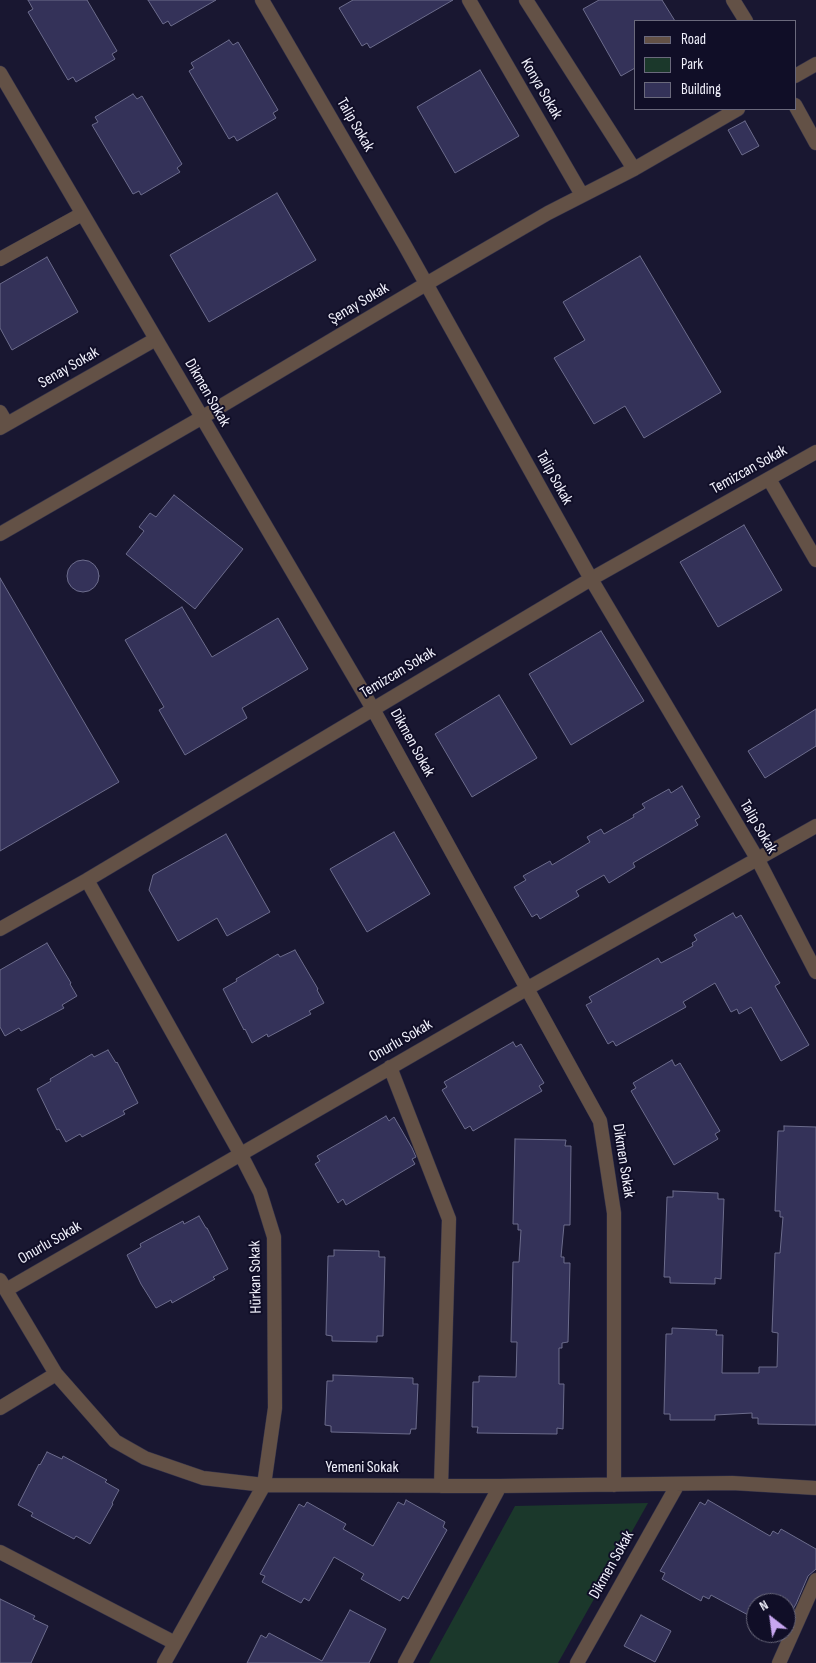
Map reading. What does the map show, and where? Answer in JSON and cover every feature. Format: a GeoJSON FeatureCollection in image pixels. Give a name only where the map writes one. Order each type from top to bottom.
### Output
{"type":"FeatureCollection","features":[{"type":"Feature","properties":{"kind":"street","name":"Talip Sokak"},"geometry":{"type":"LineString","coordinates":[[262,0],[426,284],[591,579],[758,860],[816,972]]}},
{"type":"Feature","properties":{"kind":"street","name":"Konya Sokak"},"geometry":{"type":"LineString","coordinates":[[469,0],[582,195]]}},
{"type":"Feature","properties":{"kind":"street"},"geometry":{"type":"LineString","coordinates":[[526,0],[634,169]]}},
{"type":"Feature","properties":{"kind":"street"},"geometry":{"type":"LineString","coordinates":[[733,0],[745,20]]}},
{"type":"Feature","properties":{"kind":"street"},"geometry":{"type":"LineString","coordinates":[[796,75],[816,64]]}},
{"type":"Feature","properties":{"kind":"street","name":"Dikmen Sokak"},"geometry":{"type":"LineString","coordinates":[[1,75],[373,709],[600,1121],[614,1213],[614,1485]]}},
{"type":"Feature","properties":{"kind":"street"},"geometry":{"type":"LineString","coordinates":[[796,107],[816,143]]}},
{"type":"Feature","properties":{"kind":"street","name":"Şenay Sokak"},"geometry":{"type":"LineString","coordinates":[[0,534],[201,418],[426,284],[736,110]]}},
{"type":"Feature","properties":{"kind":"street"},"geometry":{"type":"LineString","coordinates":[[0,259],[82,214]]}},
{"type":"Feature","properties":{"kind":"street","name":"Senay Sokak"},"geometry":{"type":"LineString","coordinates":[[3,426],[156,339]]}},
{"type":"Feature","properties":{"kind":"street"},"geometry":{"type":"LineString","coordinates":[[0,412],[3,426]]}},
{"type":"Feature","properties":{"kind":"street","name":"Temizcan Sokak"},"geometry":{"type":"LineString","coordinates":[[0,929],[87,880],[591,579],[816,452]]}},
{"type":"Feature","properties":{"kind":"street"},"geometry":{"type":"LineString","coordinates":[[769,479],[816,560]]}},
{"type":"Feature","properties":{"kind":"street","name":"Onurlu Sokak"},"geometry":{"type":"LineString","coordinates":[[3,1285],[240,1153],[816,826]]}},
{"type":"Feature","properties":{"kind":"street","name":"Hürkan Sokak"},"geometry":{"type":"LineString","coordinates":[[87,880],[240,1153],[260,1192],[274,1236],[275,1408],[264,1485],[164,1663]]}},
{"type":"Feature","properties":{"kind":"street"},"geometry":{"type":"LineString","coordinates":[[390,1067],[449,1219],[441,1486]]}},
{"type":"Feature","properties":{"kind":"street","name":"Yemeni Sokak"},"geometry":{"type":"LineString","coordinates":[[3,1285],[56,1374],[115,1441],[145,1458],[203,1478],[264,1485],[500,1486],[732,1483],[816,1488]]}},
{"type":"Feature","properties":{"kind":"street"},"geometry":{"type":"LineString","coordinates":[[0,1408],[56,1374]]}},
{"type":"Feature","properties":{"kind":"street","name":"Dikmen Sokak"},"geometry":{"type":"LineString","coordinates":[[577,1663],[678,1484]]}},
{"type":"Feature","properties":{"kind":"street"},"geometry":{"type":"LineString","coordinates":[[406,1663],[500,1486]]}},
{"type":"Feature","properties":{"kind":"street"},"geometry":{"type":"LineString","coordinates":[[0,1552],[175,1643]]}},
{"type":"Feature","properties":{"kind":"street"},"geometry":{"type":"LineString","coordinates":[[778,1663],[816,1580]]}},
{"type":"Feature","properties":{"kind":"green space"},"geometry":{"type":"Polygon","coordinates":[[[648,1503],[558,1663],[429,1663],[515,1506],[648,1503]]]}},
{"type":"Feature","properties":{"kind":"building"},"geometry":{"type":"Polygon","coordinates":[[[28,0],[87,0],[117,51],[112,54],[115,59],[76,82],[73,77],[68,80],[28,12],[33,9],[28,0]]]}},
{"type":"Feature","properties":{"kind":"building"},"geometry":{"type":"Polygon","coordinates":[[[148,0],[216,0],[171,26],[168,21],[163,24],[148,0]]]}},
{"type":"Feature","properties":{"kind":"building"},"geometry":{"type":"Polygon","coordinates":[[[353,0],[453,0],[370,48],[367,43],[362,46],[339,8],[353,0]]]}},
{"type":"Feature","properties":{"kind":"building"},"geometry":{"type":"Polygon","coordinates":[[[599,0],[662,0],[674,20],[634,20],[634,69],[621,76],[583,9],[599,0]]]}},
{"type":"Feature","properties":{"kind":"building"},"geometry":{"type":"Polygon","coordinates":[[[229,40],[233,45],[238,42],[278,110],[273,113],[276,118],[237,141],[234,136],[229,139],[189,71],[194,68],[191,63],[229,40]]]}},
{"type":"Feature","properties":{"kind":"building"},"geometry":{"type":"Polygon","coordinates":[[[480,70],[519,136],[455,173],[417,107],[480,70]]]}},
{"type":"Feature","properties":{"kind":"building"},"geometry":{"type":"Polygon","coordinates":[[[133,94],[137,99],[142,96],[182,164],[177,168],[180,172],[141,195],[139,191],[133,194],[92,125],[98,122],[95,117],[133,94]]]}},
{"type":"Feature","properties":{"kind":"building"},"geometry":{"type":"Polygon","coordinates":[[[745,121],[759,146],[742,155],[728,130],[745,121]]]}},
{"type":"Feature","properties":{"kind":"building"},"geometry":{"type":"Polygon","coordinates":[[[277,193],[316,260],[209,322],[170,255],[277,193]]]}},
{"type":"Feature","properties":{"kind":"building"},"geometry":{"type":"Polygon","coordinates":[[[640,256],[721,392],[644,438],[625,406],[594,424],[554,358],[585,340],[563,302],[640,256]]]}},
{"type":"Feature","properties":{"kind":"building"},"geometry":{"type":"Polygon","coordinates":[[[47,257],[78,312],[12,350],[0,328],[0,284],[47,257]]]}},
{"type":"Feature","properties":{"kind":"building"},"geometry":{"type":"Polygon","coordinates":[[[174,495],[243,549],[195,609],[126,554],[144,531],[139,527],[150,513],[156,517],[174,495]]]}},
{"type":"Feature","properties":{"kind":"building"},"geometry":{"type":"Polygon","coordinates":[[[744,525],[782,590],[718,627],[680,562],[744,525]]]}},
{"type":"Feature","properties":{"kind":"building"},"geometry":{"type":"Polygon","coordinates":[[[83,560],[94,565],[99,576],[94,587],[83,592],[72,587],[67,576],[72,565],[83,560]]]}},
{"type":"Feature","properties":{"kind":"building"},"geometry":{"type":"Polygon","coordinates":[[[0,578],[119,782],[0,851],[0,578]]]}},
{"type":"Feature","properties":{"kind":"building"},"geometry":{"type":"Polygon","coordinates":[[[182,607],[212,657],[278,618],[308,669],[242,708],[247,718],[185,755],[159,710],[164,707],[125,640],[182,607]]]}},
{"type":"Feature","properties":{"kind":"building"},"geometry":{"type":"Polygon","coordinates":[[[601,631],[644,701],[571,745],[529,674],[601,631]]]}},
{"type":"Feature","properties":{"kind":"building"},"geometry":{"type":"Polygon","coordinates":[[[499,695],[537,758],[472,797],[435,734],[499,695]]]}},
{"type":"Feature","properties":{"kind":"building"},"geometry":{"type":"Polygon","coordinates":[[[816,709],[816,746],[765,778],[748,751],[816,709]]]}},
{"type":"Feature","properties":{"kind":"building"},"geometry":{"type":"Polygon","coordinates":[[[682,786],[700,817],[695,820],[698,825],[633,863],[635,867],[609,883],[604,875],[576,891],[579,896],[540,919],[537,914],[532,917],[514,887],[526,880],[523,876],[550,861],[552,865],[590,842],[587,837],[601,829],[604,834],[634,817],[633,815],[645,808],[642,804],[669,789],[671,793],[682,786]]]}},
{"type":"Feature","properties":{"kind":"building"},"geometry":{"type":"Polygon","coordinates":[[[394,832],[430,894],[367,932],[330,869],[394,832]]]}},
{"type":"Feature","properties":{"kind":"building"},"geometry":{"type":"Polygon","coordinates":[[[226,834],[270,912],[227,936],[217,918],[178,941],[149,890],[153,875],[226,834]]]}},
{"type":"Feature","properties":{"kind":"building"},"geometry":{"type":"Polygon","coordinates":[[[733,913],[736,918],[741,915],[780,983],[775,986],[809,1045],[781,1061],[751,1007],[739,1014],[737,1009],[731,1012],[715,983],[683,1002],[686,1007],[616,1046],[613,1041],[608,1044],[586,1005],[592,1002],[589,997],[658,958],[661,963],[693,946],[692,943],[697,940],[694,935],[733,913]]]}},
{"type":"Feature","properties":{"kind":"building"},"geometry":{"type":"Polygon","coordinates":[[[47,943],[77,996],[62,1005],[64,1008],[21,1031],[19,1028],[5,1036],[0,1027],[0,970],[47,943]]]}},
{"type":"Feature","properties":{"kind":"building"},"geometry":{"type":"Polygon","coordinates":[[[295,950],[324,1003],[309,1011],[311,1014],[268,1037],[267,1034],[252,1043],[223,989],[278,954],[280,957],[295,950]]]}},
{"type":"Feature","properties":{"kind":"building"},"geometry":{"type":"Polygon","coordinates":[[[513,1042],[516,1047],[521,1044],[544,1083],[539,1086],[542,1091],[473,1131],[470,1126],[465,1129],[442,1090],[447,1087],[444,1082],[513,1042]]]}},
{"type":"Feature","properties":{"kind":"building"},"geometry":{"type":"Polygon","coordinates":[[[108,1050],[117,1062],[138,1103],[123,1111],[125,1114],[82,1137],[80,1134],[66,1142],[59,1129],[57,1130],[37,1089],[92,1054],[94,1057],[108,1050]]]}},
{"type":"Feature","properties":{"kind":"building"},"geometry":{"type":"Polygon","coordinates":[[[672,1060],[675,1066],[680,1063],[720,1131],[715,1134],[718,1139],[674,1165],[631,1091],[636,1088],[633,1083],[672,1060]]]}},
{"type":"Feature","properties":{"kind":"building"},"geometry":{"type":"Polygon","coordinates":[[[386,1116],[389,1121],[394,1117],[412,1148],[416,1157],[412,1159],[415,1164],[346,1205],[343,1199],[338,1203],[315,1164],[320,1161],[317,1156],[386,1116]]]}},
{"type":"Feature","properties":{"kind":"building"},"geometry":{"type":"Polygon","coordinates":[[[784,1126],[816,1127],[816,1425],[758,1424],[758,1418],[752,1418],[752,1413],[715,1415],[715,1420],[670,1420],[670,1414],[664,1414],[666,1334],[672,1334],[672,1328],[717,1330],[716,1335],[723,1335],[722,1373],[759,1373],[759,1367],[777,1367],[778,1333],[772,1332],[775,1253],[780,1253],[783,1217],[780,1217],[780,1211],[775,1211],[778,1131],[784,1131],[784,1126]]]}},
{"type":"Feature","properties":{"kind":"building"},"geometry":{"type":"Polygon","coordinates":[[[515,1139],[566,1140],[565,1146],[571,1146],[570,1225],[564,1225],[561,1257],[564,1257],[564,1263],[570,1263],[568,1342],[562,1343],[562,1348],[559,1348],[559,1384],[564,1384],[563,1429],[557,1428],[557,1434],[477,1433],[478,1427],[472,1427],[473,1382],[479,1382],[479,1376],[516,1377],[517,1342],[511,1342],[513,1262],[519,1262],[521,1230],[518,1230],[518,1224],[513,1224],[515,1139]]]}},
{"type":"Feature","properties":{"kind":"building"},"geometry":{"type":"Polygon","coordinates":[[[673,1191],[718,1193],[718,1199],[724,1199],[721,1279],[715,1278],[715,1284],[670,1283],[670,1277],[664,1277],[667,1197],[673,1197],[673,1191]]]}},
{"type":"Feature","properties":{"kind":"building"},"geometry":{"type":"Polygon","coordinates":[[[199,1216],[228,1269],[213,1277],[215,1279],[172,1303],[171,1300],[156,1308],[141,1284],[127,1255],[141,1247],[140,1244],[183,1221],[184,1224],[199,1216]]]}},
{"type":"Feature","properties":{"kind":"building"},"geometry":{"type":"Polygon","coordinates":[[[334,1250],[379,1251],[379,1257],[385,1257],[383,1336],[377,1336],[377,1342],[332,1341],[332,1336],[326,1335],[328,1256],[334,1256],[334,1250]]]}},
{"type":"Feature","properties":{"kind":"building"},"geometry":{"type":"Polygon","coordinates":[[[333,1375],[413,1378],[413,1384],[418,1384],[416,1429],[411,1429],[410,1434],[331,1432],[331,1426],[325,1425],[327,1381],[333,1381],[333,1375]]]}},
{"type":"Feature","properties":{"kind":"building"},"geometry":{"type":"Polygon","coordinates":[[[47,1452],[62,1459],[63,1456],[107,1480],[105,1482],[119,1490],[90,1544],[76,1536],[74,1539],[31,1516],[33,1513],[18,1505],[47,1452]]]}},
{"type":"Feature","properties":{"kind":"building"},"geometry":{"type":"Polygon","coordinates":[[[406,1500],[445,1522],[443,1527],[447,1530],[408,1599],[403,1596],[400,1601],[361,1579],[364,1574],[334,1557],[309,1601],[304,1598],[301,1603],[262,1582],[265,1576],[260,1574],[299,1504],[304,1507],[307,1502],[346,1524],[343,1529],[373,1546],[398,1502],[404,1505],[406,1500]]]}},
{"type":"Feature","properties":{"kind":"building"},"geometry":{"type":"Polygon","coordinates":[[[708,1500],[770,1536],[773,1531],[778,1534],[781,1529],[816,1549],[816,1569],[808,1576],[796,1604],[796,1593],[746,1593],[746,1614],[711,1595],[709,1599],[703,1596],[701,1601],[662,1579],[665,1573],[660,1571],[700,1502],[705,1505],[708,1500]]]}},
{"type":"Feature","properties":{"kind":"building"},"geometry":{"type":"Polygon","coordinates":[[[0,1599],[35,1616],[33,1619],[48,1626],[31,1663],[0,1663],[0,1599]]]}},
{"type":"Feature","properties":{"kind":"building"},"geometry":{"type":"Polygon","coordinates":[[[350,1610],[386,1629],[369,1663],[247,1663],[261,1635],[266,1638],[269,1633],[322,1661],[350,1610]]]}},
{"type":"Feature","properties":{"kind":"building"},"geometry":{"type":"Polygon","coordinates":[[[641,1615],[671,1631],[655,1662],[624,1646],[641,1615]]]}}]}
